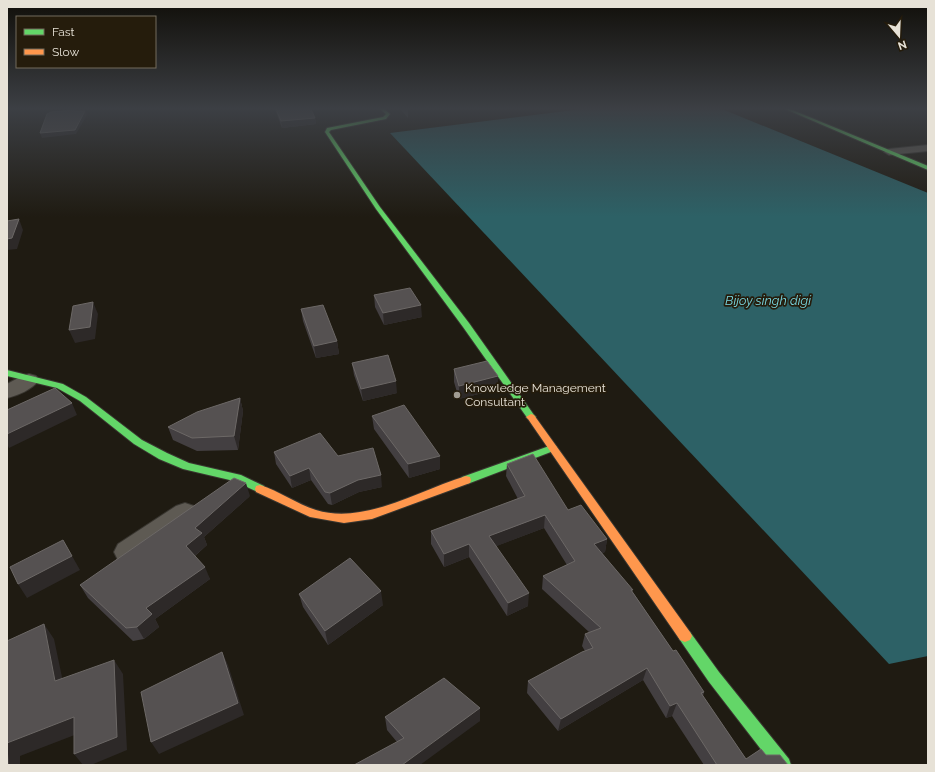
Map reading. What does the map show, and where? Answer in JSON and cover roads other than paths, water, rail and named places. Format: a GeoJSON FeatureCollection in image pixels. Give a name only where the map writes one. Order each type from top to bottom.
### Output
{"type":"FeatureCollection","features":[{"type":"Feature","properties":{"kind":"street"},"geometry":{"type":"LineString","coordinates":[[336,145],[378,208],[466,324],[714,677],[783,765]]}},
{"type":"Feature","properties":{"kind":"street"},"geometry":{"type":"LineString","coordinates":[[872,145],[928,168]]}},
{"type":"Feature","properties":{"kind":"street"},"geometry":{"type":"LineString","coordinates":[[889,152],[928,148]]}},
{"type":"Feature","properties":{"kind":"street"},"geometry":{"type":"LineString","coordinates":[[7,373],[29,380],[60,386],[83,399],[138,442],[163,456],[187,466],[237,478],[314,514],[344,519],[368,516],[552,448]]}},
{"type":"Feature","properties":{"kind":"street"},"geometry":{"type":"LineString","coordinates":[[7,392],[29,380]]}},
{"type":"Feature","properties":{"kind":"street"},"geometry":{"type":"LineString","coordinates":[[127,552],[237,478]]}},
{"type":"Feature","properties":{"kind":"water","name":"Bijoy singh digi"},"geometry":{"type":"Polygon","coordinates":[[[401,145],[810,145],[928,193],[928,656],[889,664],[401,145]]]}},
{"type":"Feature","properties":{"kind":"place","name":"Knowledge Management Consultant"},"geometry":{"type":"Point","coordinates":[457,395]}}]}
